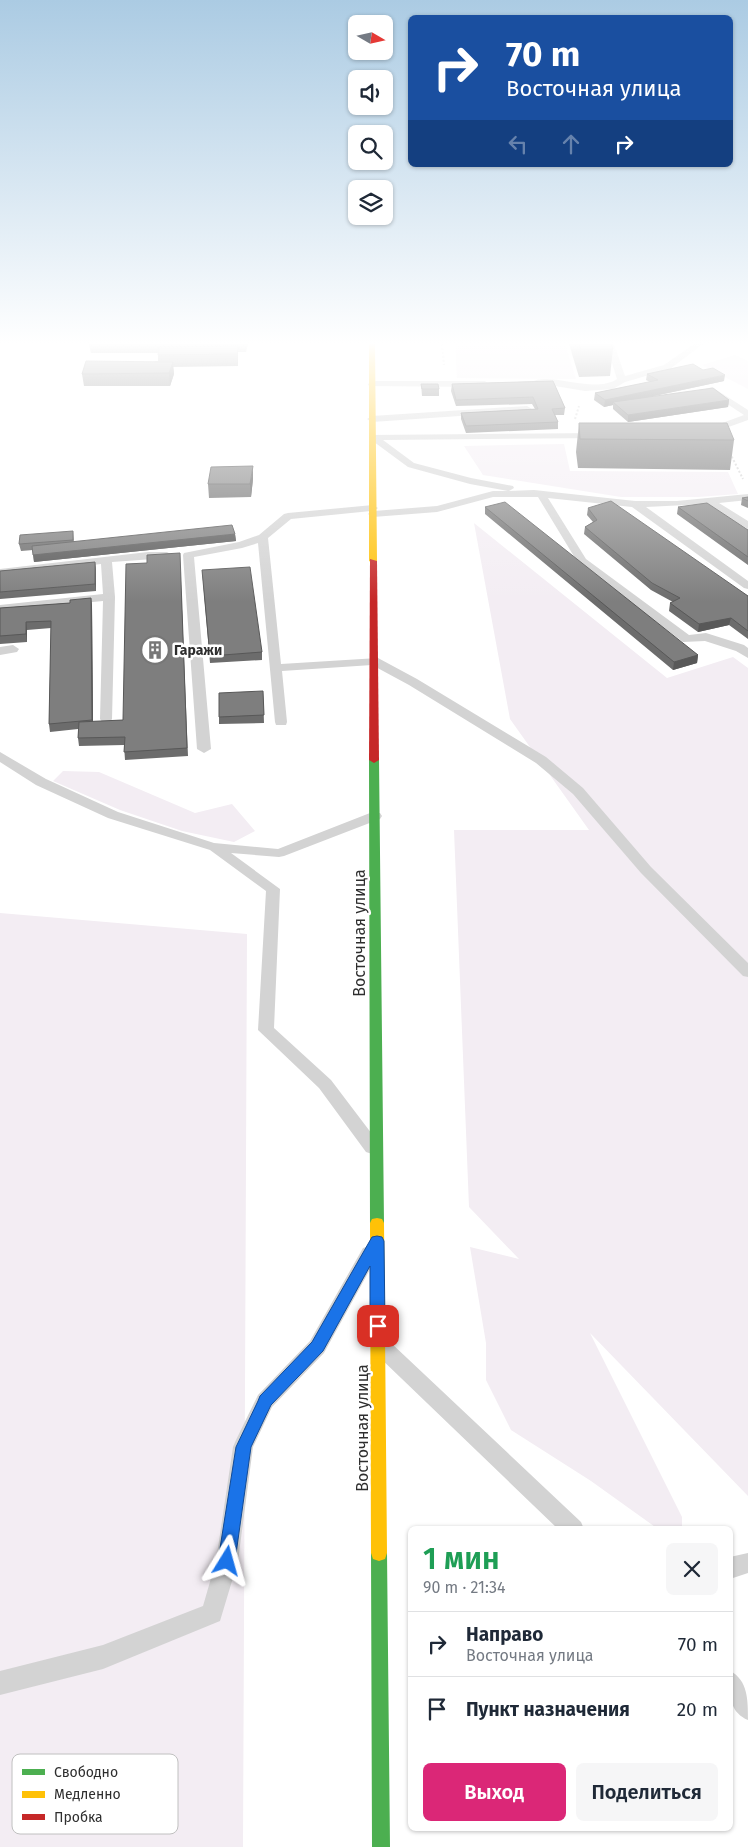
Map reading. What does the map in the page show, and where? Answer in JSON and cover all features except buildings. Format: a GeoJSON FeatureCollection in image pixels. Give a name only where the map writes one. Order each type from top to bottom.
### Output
{"type":"FeatureCollection","features":[{"type":"Feature","properties":{"kind":"main road","name":"Восточная улица"},"geometry":{"type":"LineString","coordinates":[[373,430],[381,1847]]}},
{"type":"Feature","properties":{"kind":"lane"},"geometry":{"type":"LineString","coordinates":[[700,433],[710,430]]}},
{"type":"Feature","properties":{"kind":"lane"},"geometry":{"type":"LineString","coordinates":[[373,437],[607,436]]}},
{"type":"Feature","properties":{"kind":"lane"},"geometry":{"type":"LineString","coordinates":[[373,437],[411,466],[470,481],[541,494],[635,504],[710,502],[748,497]]}},
{"type":"Feature","properties":{"kind":"lane"},"geometry":{"type":"LineString","coordinates":[[0,572],[148,555],[188,555],[242,545],[263,537],[288,516],[437,509],[493,494],[541,494]]}},
{"type":"Feature","properties":{"kind":"lane"},"geometry":{"type":"LineString","coordinates":[[541,494],[582,561],[687,639],[706,637],[740,648],[748,654]]}},
{"type":"Feature","properties":{"kind":"lane"},"geometry":{"type":"LineString","coordinates":[[710,502],[748,526]]}},
{"type":"Feature","properties":{"kind":"lane"},"geometry":{"type":"LineString","coordinates":[[635,504],[748,586]]}},
{"type":"Feature","properties":{"kind":"lane"},"geometry":{"type":"LineString","coordinates":[[263,537],[281,722]]}},
{"type":"Feature","properties":{"kind":"lane"},"geometry":{"type":"LineString","coordinates":[[188,555],[204,749]]}},
{"type":"Feature","properties":{"kind":"lane"},"geometry":{"type":"LineString","coordinates":[[106,560],[109,597],[106,719]]}},
{"type":"Feature","properties":{"kind":"lane"},"geometry":{"type":"LineString","coordinates":[[0,608],[109,597]]}},
{"type":"Feature","properties":{"kind":"lane"},"geometry":{"type":"LineString","coordinates":[[0,650],[13,649]]}},
{"type":"Feature","properties":{"kind":"lane"},"geometry":{"type":"LineString","coordinates":[[276,668],[374,661],[413,682],[542,760],[578,791],[646,870],[748,972]]}},
{"type":"Feature","properties":{"kind":"lane"},"geometry":{"type":"LineString","coordinates":[[0,756],[41,782],[113,815],[213,847],[279,853],[374,816]]}},
{"type":"Feature","properties":{"kind":"lane"},"geometry":{"type":"LineString","coordinates":[[213,847],[273,889],[266,1030],[326,1084],[376,1153]]}},
{"type":"Feature","properties":{"kind":"lane"},"geometry":{"type":"LineString","coordinates":[[0,1683],[103,1657],[212,1613],[227,1561],[244,1447],[265,1401],[317,1347],[377,1241]]}},
{"type":"Feature","properties":{"kind":"lane"},"geometry":{"type":"LineString","coordinates":[[378,1343],[570,1526]]}},
{"type":"Feature","properties":{"kind":"lane"},"geometry":{"type":"LineString","coordinates":[[733,1567],[748,1563]]}},
{"type":"Feature","properties":{"kind":"lane"},"geometry":{"type":"LineString","coordinates":[[733,1687],[748,1708]]}},
{"type":"Feature","properties":{"kind":"path"},"geometry":{"type":"LineString","coordinates":[[569,436],[571,430]]}},
{"type":"Feature","properties":{"kind":"path"},"geometry":{"type":"LineString","coordinates":[[718,430],[744,480]]}},
{"type":"Feature","properties":{"kind":"shaded area"},"geometry":{"type":"Polygon","coordinates":[[[564,444],[570,471],[728,472],[738,494],[698,497],[621,497],[483,475],[464,446],[564,444]]]}},
{"type":"Feature","properties":{"kind":"shaded area"},"geometry":{"type":"Polygon","coordinates":[[[474,523],[667,678],[733,657],[748,668],[748,1496],[590,1333],[682,1517],[682,1526],[654,1526],[591,1481],[511,1430],[486,1380],[486,1343],[470,1247],[519,1259],[469,1207],[454,830],[589,830],[510,719],[474,523]]]}},
{"type":"Feature","properties":{"kind":"shaded area"},"geometry":{"type":"Polygon","coordinates":[[[63,771],[99,772],[195,813],[232,804],[255,831],[234,842],[182,831],[120,810],[53,781],[63,771]]]}},
{"type":"Feature","properties":{"kind":"shaded area"},"geometry":{"type":"Polygon","coordinates":[[[0,913],[247,934],[243,1847],[0,1847],[0,913]]]}},
{"type":"Feature","properties":{"kind":"traffic: fast"},"geometry":{"type":"LineString","coordinates":[[374,760],[377,1223]]}},
{"type":"Feature","properties":{"kind":"traffic: fast"},"geometry":{"type":"LineString","coordinates":[[379,1553],[381,1847]]}},
{"type":"Feature","properties":{"kind":"traffic: slow"},"geometry":{"type":"LineString","coordinates":[[372,430],[373,561]]}},
{"type":"Feature","properties":{"kind":"traffic: slow"},"geometry":{"type":"LineString","coordinates":[[377,1223],[379,1553]]}},
{"type":"Feature","properties":{"kind":"traffic: jam"},"geometry":{"type":"LineString","coordinates":[[373,561],[374,760]]}},
{"type":"Feature","properties":{"kind":"place","name":"Гаражи"},"geometry":{"type":"Point","coordinates":[155,650]}},
{"type":"Feature","properties":{"kind":"route"},"geometry":{"type":"LineString","coordinates":[[227,1561],[244,1447],[265,1401],[317,1347],[377,1241],[378,1326]]}}]}
